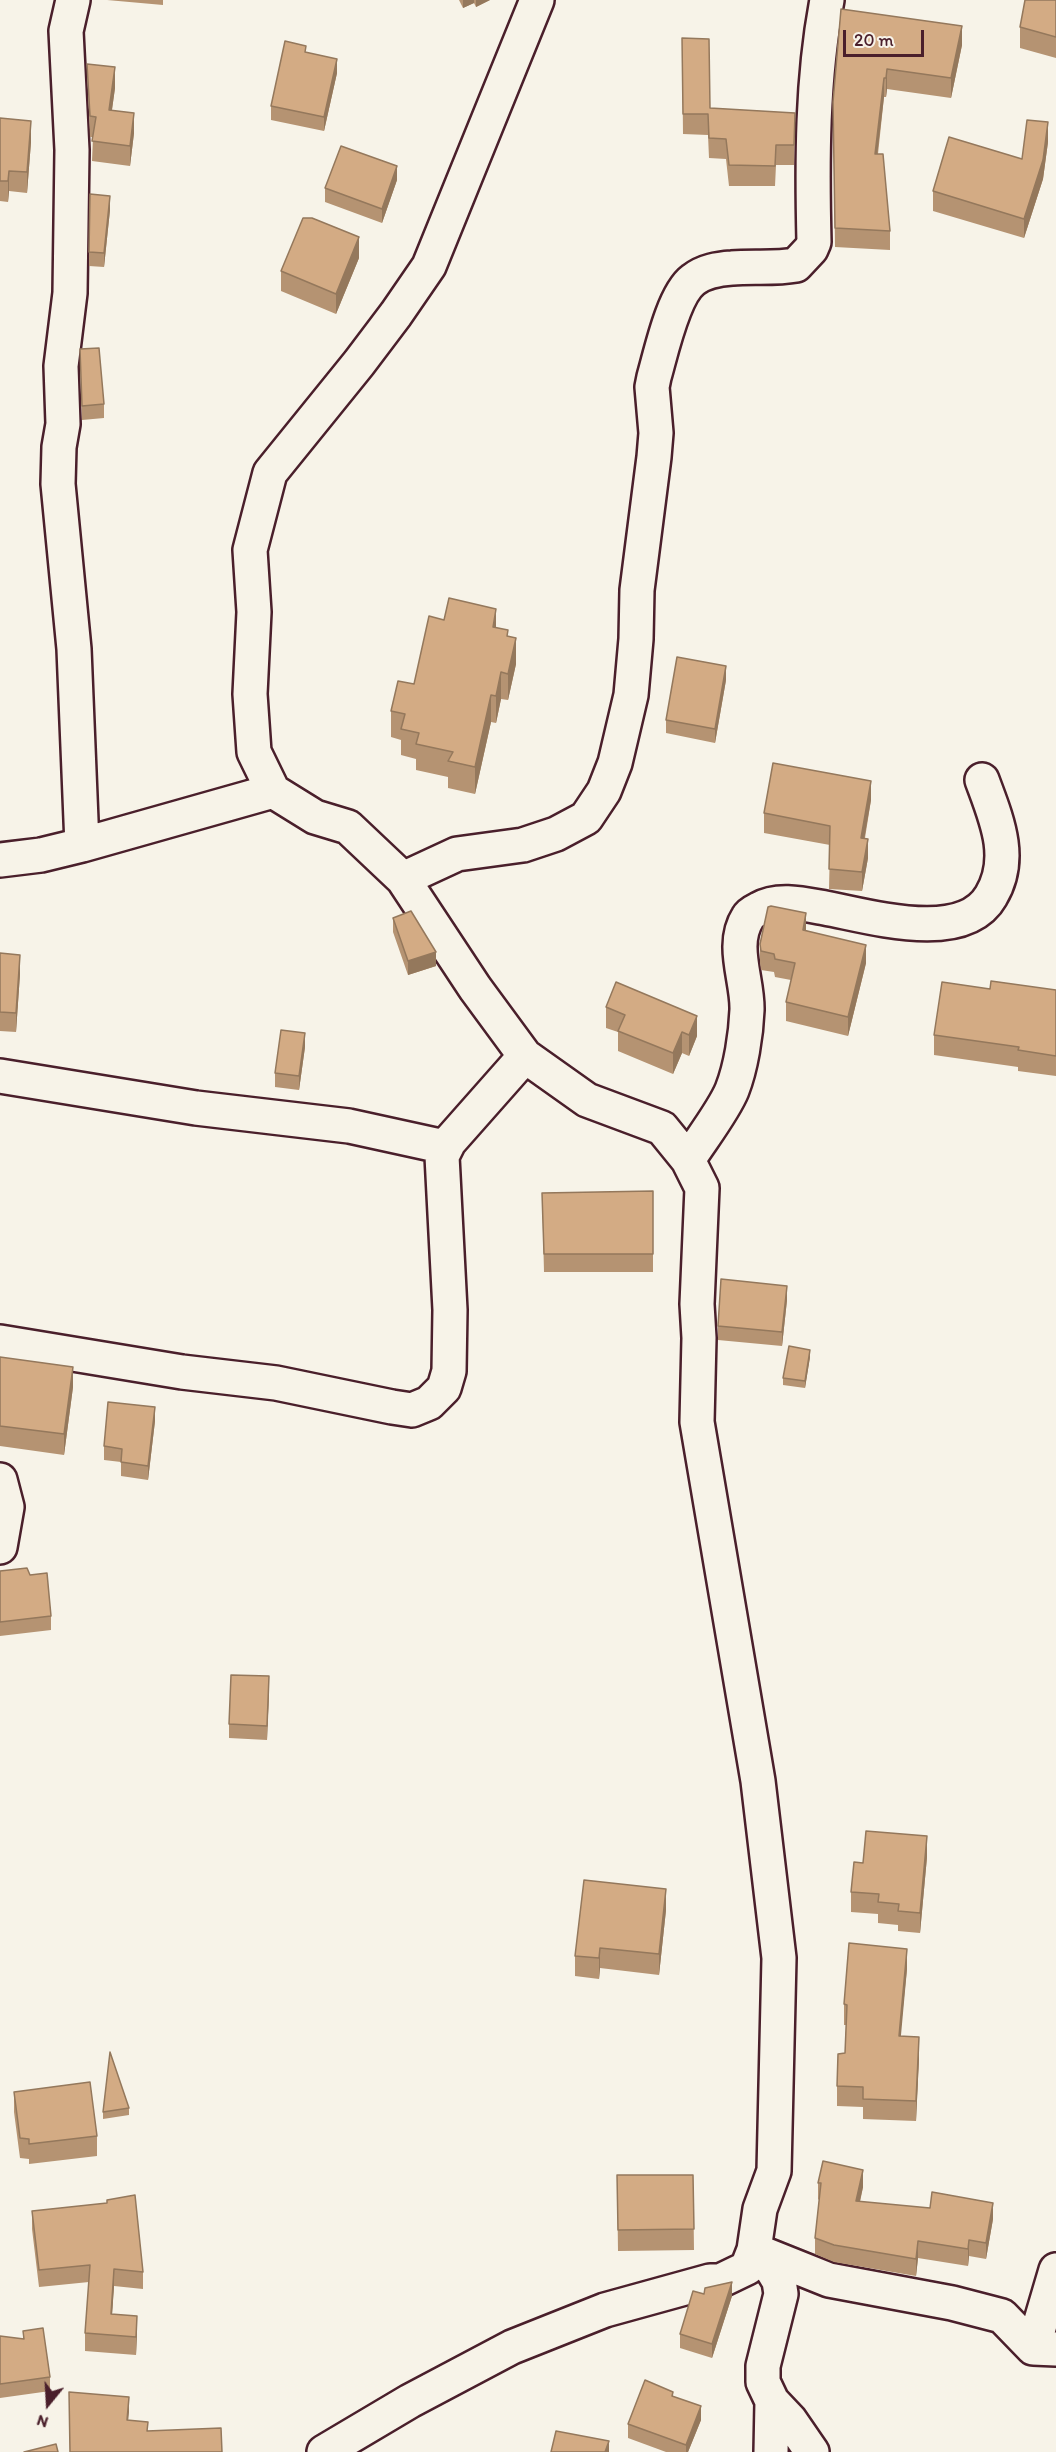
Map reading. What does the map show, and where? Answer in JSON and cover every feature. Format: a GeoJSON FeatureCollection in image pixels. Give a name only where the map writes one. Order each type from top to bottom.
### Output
{"type":"FeatureCollection","features":[{"type":"Feature","properties":{"kind":"street"},"geometry":{"type":"LineString","coordinates":[[73,0],[66,30],[72,150],[70,293],[61,366],[63,414],[58,484],[74,649],[82,846]]}},
{"type":"Feature","properties":{"kind":"street"},"geometry":{"type":"LineString","coordinates":[[324,2452],[410,2401],[512,2348],[605,2310],[710,2281],[720,2282],[747,2268],[754,2250],[760,2210],[774,2171],[779,1958],[756,1770],[697,1422],[699,1338],[697,1304],[702,1188],[688,1160],[662,1128],[587,1100],[525,1056],[475,988],[403,879],[348,827],[315,817],[273,791],[254,752],[250,694],[254,612],[250,550],[270,473],[365,355],[429,266],[537,0]]}},
{"type":"Feature","properties":{"kind":"street"},"geometry":{"type":"LineString","coordinates":[[403,879],[457,854],[523,845],[556,834],[586,818],[604,791],[615,763],[631,695],[637,590],[656,433],[652,387],[654,377],[676,308],[683,291],[691,280],[717,269],[796,265],[811,249],[814,242],[813,170],[817,76],[827,0]]}},
{"type":"Feature","properties":{"kind":"street"},"geometry":{"type":"LineString","coordinates":[[688,1160],[731,1091],[734,1081],[747,1010],[740,958],[741,935],[748,915],[767,904],[796,903],[924,924],[946,924],[969,916],[986,906],[999,883],[1003,856],[999,825],[982,780]]}},
{"type":"Feature","properties":{"kind":"street"},"geometry":{"type":"LineString","coordinates":[[0,860],[40,855],[82,846],[273,791]]}},
{"type":"Feature","properties":{"kind":"street"},"geometry":{"type":"LineString","coordinates":[[0,1342],[182,1372],[276,1383],[412,1410],[429,1403],[444,1388],[449,1371],[450,1310],[442,1156],[445,1147],[525,1056]]}},
{"type":"Feature","properties":{"kind":"street"},"geometry":{"type":"LineString","coordinates":[[0,1076],[196,1108],[349,1126],[445,1147]]}},
{"type":"Feature","properties":{"kind":"street"},"geometry":{"type":"LineString","coordinates":[[0,1480],[7,1507],[0,1547]]}},
{"type":"Feature","properties":{"kind":"street"},"geometry":{"type":"LineString","coordinates":[[754,2250],[829,2280],[952,2303],[1002,2316],[1045,2348],[1056,2270]]}},
{"type":"Feature","properties":{"kind":"street"},"geometry":{"type":"LineString","coordinates":[[754,2250],[773,2271],[779,2281],[781,2294],[763,2366],[763,2382],[772,2401],[790,2420],[812,2452]]}},
{"type":"Feature","properties":{"kind":"street"},"geometry":{"type":"LineString","coordinates":[[771,2452],[772,2401]]}},
{"type":"Feature","properties":{"kind":"building"},"geometry":{"type":"Polygon","coordinates":[[[1025,0],[1056,0],[1056,37],[1020,27],[1025,0]]]}},
{"type":"Feature","properties":{"kind":"building"},"geometry":{"type":"Polygon","coordinates":[[[841,9],[962,26],[951,78],[887,69],[875,154],[883,154],[890,231],[835,228],[833,102],[841,9]]]}},
{"type":"Feature","properties":{"kind":"building"},"geometry":{"type":"Polygon","coordinates":[[[682,38],[709,39],[710,108],[795,113],[794,145],[776,145],[775,166],[729,165],[726,139],[709,138],[708,114],[683,114],[682,38]]]}},
{"type":"Feature","properties":{"kind":"building"},"geometry":{"type":"Polygon","coordinates":[[[285,41],[306,46],[305,52],[337,59],[324,117],[271,106],[285,41]]]}},
{"type":"Feature","properties":{"kind":"building"},"geometry":{"type":"Polygon","coordinates":[[[87,64],[115,67],[109,110],[134,113],[130,146],[92,141],[96,117],[90,116],[87,64]]]}},
{"type":"Feature","properties":{"kind":"building"},"geometry":{"type":"Polygon","coordinates":[[[0,118],[31,121],[27,172],[9,171],[8,181],[0,181],[0,118]]]}},
{"type":"Feature","properties":{"kind":"building"},"geometry":{"type":"Polygon","coordinates":[[[1027,120],[1048,122],[1043,160],[1024,219],[933,191],[949,137],[1022,159],[1027,120]]]}},
{"type":"Feature","properties":{"kind":"building"},"geometry":{"type":"Polygon","coordinates":[[[341,146],[397,166],[382,209],[325,188],[341,146]]]}},
{"type":"Feature","properties":{"kind":"building"},"geometry":{"type":"Polygon","coordinates":[[[90,194],[110,196],[104,253],[89,252],[90,194]]]}},
{"type":"Feature","properties":{"kind":"building"},"geometry":{"type":"Polygon","coordinates":[[[303,218],[312,218],[359,237],[336,294],[281,271],[303,218]]]}},
{"type":"Feature","properties":{"kind":"building"},"geometry":{"type":"Polygon","coordinates":[[[99,348],[104,404],[82,406],[80,349],[99,348]]]}},
{"type":"Feature","properties":{"kind":"building"},"geometry":{"type":"Polygon","coordinates":[[[449,598],[496,609],[493,627],[508,630],[507,636],[516,638],[508,674],[501,672],[496,696],[491,695],[475,767],[448,761],[453,752],[416,744],[419,733],[401,729],[405,714],[391,711],[398,681],[414,684],[429,616],[444,620],[449,598]]]}},
{"type":"Feature","properties":{"kind":"building"},"geometry":{"type":"Polygon","coordinates":[[[677,657],[726,666],[715,729],[666,720],[677,657]]]}},
{"type":"Feature","properties":{"kind":"building"},"geometry":{"type":"Polygon","coordinates":[[[773,763],[871,781],[861,838],[868,839],[862,872],[829,869],[830,826],[764,813],[773,763]]]}},
{"type":"Feature","properties":{"kind":"building"},"geometry":{"type":"Polygon","coordinates":[[[768,907],[806,913],[803,930],[866,945],[848,1017],[786,1002],[795,963],[775,959],[774,954],[761,951],[760,944],[768,907]]]}},
{"type":"Feature","properties":{"kind":"building"},"geometry":{"type":"Polygon","coordinates":[[[411,911],[436,952],[408,961],[393,918],[411,911]]]}},
{"type":"Feature","properties":{"kind":"building"},"geometry":{"type":"Polygon","coordinates":[[[0,953],[20,955],[16,1013],[0,1012],[0,953]]]}},
{"type":"Feature","properties":{"kind":"building"},"geometry":{"type":"Polygon","coordinates":[[[991,981],[1056,990],[1056,1056],[1018,1050],[1019,1047],[934,1035],[942,982],[990,989],[991,981]]]}},
{"type":"Feature","properties":{"kind":"building"},"geometry":{"type":"Polygon","coordinates":[[[616,982],[697,1016],[689,1035],[682,1032],[673,1053],[618,1031],[625,1015],[606,1007],[616,982]]]}},
{"type":"Feature","properties":{"kind":"building"},"geometry":{"type":"Polygon","coordinates":[[[281,1030],[305,1033],[299,1076],[275,1073],[281,1030]]]}},
{"type":"Feature","properties":{"kind":"building"},"geometry":{"type":"Polygon","coordinates":[[[653,1191],[653,1254],[544,1254],[542,1193],[653,1191]]]}},
{"type":"Feature","properties":{"kind":"building"},"geometry":{"type":"Polygon","coordinates":[[[721,1279],[787,1286],[782,1332],[718,1326],[721,1279]]]}},
{"type":"Feature","properties":{"kind":"building"},"geometry":{"type":"Polygon","coordinates":[[[789,1346],[810,1350],[805,1381],[783,1378],[789,1346]]]}},
{"type":"Feature","properties":{"kind":"building"},"geometry":{"type":"Polygon","coordinates":[[[0,1357],[73,1367],[64,1434],[0,1426],[0,1357]]]}},
{"type":"Feature","properties":{"kind":"building"},"geometry":{"type":"Polygon","coordinates":[[[108,1402],[155,1407],[148,1466],[121,1462],[122,1449],[104,1446],[108,1402]]]}},
{"type":"Feature","properties":{"kind":"building"},"geometry":{"type":"Polygon","coordinates":[[[27,1568],[30,1575],[47,1573],[51,1616],[0,1622],[0,1571],[27,1568]]]}},
{"type":"Feature","properties":{"kind":"building"},"geometry":{"type":"Polygon","coordinates":[[[231,1675],[269,1676],[267,1726],[229,1724],[231,1675]]]}},
{"type":"Feature","properties":{"kind":"building"},"geometry":{"type":"Polygon","coordinates":[[[866,1831],[927,1836],[920,1913],[898,1911],[899,1904],[878,1902],[879,1894],[851,1892],[854,1862],[863,1863],[866,1831]]]}},
{"type":"Feature","properties":{"kind":"building"},"geometry":{"type":"Polygon","coordinates":[[[584,1880],[666,1889],[659,1954],[600,1948],[599,1958],[575,1956],[584,1880]]]}},
{"type":"Feature","properties":{"kind":"building"},"geometry":{"type":"Polygon","coordinates":[[[849,1943],[907,1949],[899,2036],[919,2037],[916,2101],[863,2099],[863,2087],[837,2086],[838,2054],[845,2053],[847,2005],[844,2004],[849,1943]]]}},
{"type":"Feature","properties":{"kind":"building"},"geometry":{"type":"Polygon","coordinates":[[[110,2052],[129,2108],[103,2112],[110,2052]]]}},
{"type":"Feature","properties":{"kind":"building"},"geometry":{"type":"Polygon","coordinates":[[[90,2082],[97,2136],[29,2144],[29,2139],[20,2138],[14,2092],[90,2082]]]}},
{"type":"Feature","properties":{"kind":"building"},"geometry":{"type":"Polygon","coordinates":[[[823,2161],[863,2170],[856,2201],[930,2208],[932,2192],[993,2203],[986,2243],[969,2240],[968,2249],[918,2241],[916,2259],[834,2245],[815,2238],[821,2183],[818,2183],[823,2161]]]}},
{"type":"Feature","properties":{"kind":"building"},"geometry":{"type":"Polygon","coordinates":[[[617,2175],[693,2175],[694,2229],[618,2230],[617,2175]]]}},
{"type":"Feature","properties":{"kind":"building"},"geometry":{"type":"Polygon","coordinates":[[[135,2195],[143,2272],[114,2269],[111,2314],[137,2316],[136,2337],[85,2333],[90,2265],[39,2270],[32,2211],[107,2203],[107,2200],[135,2195]]]}},
{"type":"Feature","properties":{"kind":"building"},"geometry":{"type":"Polygon","coordinates":[[[732,2282],[712,2344],[680,2334],[693,2291],[704,2294],[705,2288],[732,2282]]]}},
{"type":"Feature","properties":{"kind":"building"},"geometry":{"type":"Polygon","coordinates":[[[43,2328],[50,2377],[0,2384],[0,2336],[24,2339],[23,2331],[43,2328]]]}},
{"type":"Feature","properties":{"kind":"building"},"geometry":{"type":"Polygon","coordinates":[[[645,2380],[673,2392],[672,2396],[701,2406],[686,2445],[628,2424],[645,2380]]]}},
{"type":"Feature","properties":{"kind":"building"},"geometry":{"type":"Polygon","coordinates":[[[69,2392],[129,2397],[127,2420],[148,2422],[147,2431],[221,2428],[222,2452],[70,2452],[69,2392]]]}},
{"type":"Feature","properties":{"kind":"building"},"geometry":{"type":"Polygon","coordinates":[[[556,2431],[609,2441],[605,2452],[551,2452],[556,2431]]]}},
{"type":"Feature","properties":{"kind":"building"},"geometry":{"type":"Polygon","coordinates":[[[56,2444],[58,2452],[24,2452],[56,2444]]]}}]}
